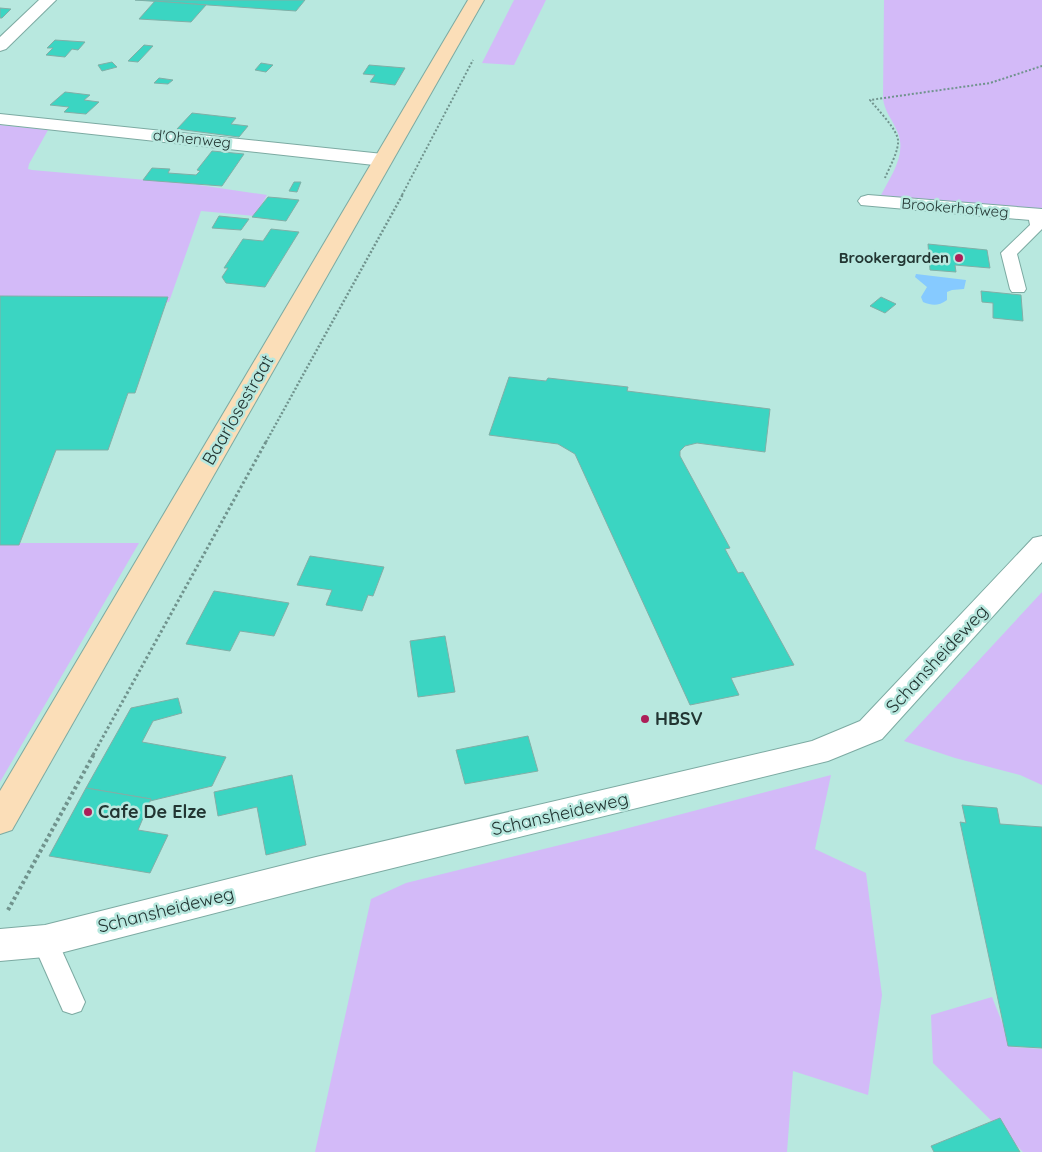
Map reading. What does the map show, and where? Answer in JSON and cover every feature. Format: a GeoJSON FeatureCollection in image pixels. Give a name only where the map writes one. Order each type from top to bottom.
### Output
{"type":"FeatureCollection","features":[{"type":"Feature","properties":{"kind":"street"},"geometry":{"type":"LineString","coordinates":[[0,46],[48,0]]}},
{"type":"Feature","properties":{"kind":"street","name":"Baarlosestraat"},"geometry":{"type":"LineString","coordinates":[[0,820],[476,0]]}},
{"type":"Feature","properties":{"kind":"street","name":"d'Ohenweg"},"geometry":{"type":"LineString","coordinates":[[0,119],[383,160]]}},
{"type":"Feature","properties":{"kind":"street","name":"Brookerhofweg"},"geometry":{"type":"LineString","coordinates":[[868,201],[1039,215]]}},
{"type":"Feature","properties":{"kind":"street","name":"Schansheideweg"},"geometry":{"type":"LineString","coordinates":[[2,931],[44,941],[325,870],[817,752],[871,730],[1042,545]]}},
{"type":"Feature","properties":{"kind":"lane"},"geometry":{"type":"LineString","coordinates":[[1018,289],[1009,254],[1037,226],[1039,215]]}},
{"type":"Feature","properties":{"kind":"lane"},"geometry":{"type":"LineString","coordinates":[[44,941],[72,1002]]}},
{"type":"Feature","properties":{"kind":"path"},"geometry":{"type":"LineString","coordinates":[[2,931],[476,55]]}},
{"type":"Feature","properties":{"kind":"path"},"geometry":{"type":"LineString","coordinates":[[868,201],[888,175],[898,140],[894,131],[870,100],[990,83],[1042,66]]}},
{"type":"Feature","properties":{"kind":"shaded area"},"geometry":{"type":"Polygon","coordinates":[[[514,0],[546,0],[514,65],[482,63],[514,0]]]}},
{"type":"Feature","properties":{"kind":"shaded area"},"geometry":{"type":"Polygon","coordinates":[[[884,0],[1042,0],[1042,212],[880,197],[893,173],[900,148],[897,131],[887,112],[883,99],[884,0]]]}},
{"type":"Feature","properties":{"kind":"shaded area"},"geometry":{"type":"Polygon","coordinates":[[[0,125],[48,130],[28,169],[192,184],[267,195],[255,216],[201,211],[169,302],[0,301],[0,125]]]}},
{"type":"Feature","properties":{"kind":"shaded area"},"geometry":{"type":"Polygon","coordinates":[[[0,543],[139,543],[0,782],[0,543]]]}},
{"type":"Feature","properties":{"kind":"shaded area"},"geometry":{"type":"Polygon","coordinates":[[[1042,592],[1042,785],[1020,775],[955,758],[904,741],[1042,592]]]}},
{"type":"Feature","properties":{"kind":"shaded area"},"geometry":{"type":"Polygon","coordinates":[[[831,775],[815,849],[866,873],[882,995],[868,1095],[793,1071],[787,1152],[315,1152],[371,899],[406,883],[617,831],[831,775]]]}},
{"type":"Feature","properties":{"kind":"shaded area"},"geometry":{"type":"Polygon","coordinates":[[[992,997],[1012,1047],[1042,1049],[1042,1152],[1023,1152],[933,1063],[931,1015],[992,997]]]}},
{"type":"Feature","properties":{"kind":"water"},"geometry":{"type":"Polygon","coordinates":[[[916,274],[966,280],[964,289],[947,292],[947,300],[933,305],[923,302],[921,297],[927,287],[915,277],[916,274]]]}},
{"type":"Feature","properties":{"kind":"building"},"geometry":{"type":"Polygon","coordinates":[[[135,0],[305,0],[296,11],[135,0]]]}},
{"type":"Feature","properties":{"kind":"building"},"geometry":{"type":"Polygon","coordinates":[[[155,1],[206,5],[191,22],[139,19],[155,1]]]}},
{"type":"Feature","properties":{"kind":"building"},"geometry":{"type":"Polygon","coordinates":[[[0,8],[11,9],[0,18],[0,8]]]}},
{"type":"Feature","properties":{"kind":"building"},"geometry":{"type":"Polygon","coordinates":[[[55,40],[85,42],[78,50],[72,49],[65,57],[46,55],[53,48],[47,48],[55,40]]]}},
{"type":"Feature","properties":{"kind":"building"},"geometry":{"type":"Polygon","coordinates":[[[144,45],[153,46],[138,62],[128,61],[144,45]]]}},
{"type":"Feature","properties":{"kind":"building"},"geometry":{"type":"Polygon","coordinates":[[[112,62],[117,67],[102,71],[98,65],[112,62]]]}},
{"type":"Feature","properties":{"kind":"building"},"geometry":{"type":"Polygon","coordinates":[[[261,63],[273,65],[266,72],[255,70],[261,63]]]}},
{"type":"Feature","properties":{"kind":"building"},"geometry":{"type":"Polygon","coordinates":[[[369,65],[405,68],[395,85],[370,82],[375,75],[363,74],[369,65]]]}},
{"type":"Feature","properties":{"kind":"building"},"geometry":{"type":"Polygon","coordinates":[[[159,78],[173,80],[168,84],[154,83],[159,78]]]}},
{"type":"Feature","properties":{"kind":"building"},"geometry":{"type":"Polygon","coordinates":[[[65,92],[90,95],[84,100],[99,102],[86,114],[64,112],[69,107],[50,105],[65,92]]]}},
{"type":"Feature","properties":{"kind":"building"},"geometry":{"type":"Polygon","coordinates":[[[192,113],[236,118],[231,124],[248,126],[239,137],[177,129],[192,113]]]}},
{"type":"Feature","properties":{"kind":"building"},"geometry":{"type":"Polygon","coordinates":[[[212,151],[244,154],[222,186],[143,180],[152,168],[170,169],[168,173],[196,175],[200,171],[197,170],[212,151]]]}},
{"type":"Feature","properties":{"kind":"building"},"geometry":{"type":"Polygon","coordinates":[[[294,182],[301,182],[297,192],[289,191],[294,182]]]}},
{"type":"Feature","properties":{"kind":"building"},"geometry":{"type":"Polygon","coordinates":[[[268,197],[299,200],[286,221],[252,217],[268,197]]]}},
{"type":"Feature","properties":{"kind":"building"},"geometry":{"type":"Polygon","coordinates":[[[219,216],[249,219],[241,230],[212,228],[219,216]]]}},
{"type":"Feature","properties":{"kind":"building"},"geometry":{"type":"Polygon","coordinates":[[[271,229],[299,232],[265,287],[226,283],[222,277],[228,268],[224,268],[243,239],[263,241],[271,229]]]}},
{"type":"Feature","properties":{"kind":"building","name":"Brookergarden"},"geometry":{"type":"Polygon","coordinates":[[[928,244],[987,250],[990,268],[955,265],[956,272],[930,270],[928,244]]]}},
{"type":"Feature","properties":{"kind":"building"},"geometry":{"type":"Polygon","coordinates":[[[981,291],[1021,295],[1023,321],[993,318],[993,303],[982,302],[981,291]]]}},
{"type":"Feature","properties":{"kind":"building"},"geometry":{"type":"Polygon","coordinates":[[[0,296],[168,297],[135,393],[128,393],[108,450],[56,450],[19,545],[0,545],[0,296]]]}},
{"type":"Feature","properties":{"kind":"building"},"geometry":{"type":"Polygon","coordinates":[[[881,297],[896,304],[885,313],[870,306],[881,297]]]}},
{"type":"Feature","properties":{"kind":"building"},"geometry":{"type":"Polygon","coordinates":[[[509,377],[546,381],[548,378],[628,387],[627,391],[770,409],[765,452],[697,443],[685,446],[680,451],[680,456],[730,548],[725,549],[738,573],[743,572],[794,665],[731,678],[739,695],[690,705],[575,454],[558,444],[489,435],[509,377]]]}},
{"type":"Feature","properties":{"kind":"building"},"geometry":{"type":"Polygon","coordinates":[[[310,556],[384,567],[373,596],[368,595],[362,611],[326,605],[332,590],[297,585],[310,556]]]}},
{"type":"Feature","properties":{"kind":"building"},"geometry":{"type":"Polygon","coordinates":[[[214,591],[289,603],[274,636],[240,631],[230,651],[186,644],[214,591]]]}},
{"type":"Feature","properties":{"kind":"building"},"geometry":{"type":"Polygon","coordinates":[[[445,636],[455,692],[418,697],[410,641],[445,636]]]}},
{"type":"Feature","properties":{"kind":"building"},"geometry":{"type":"Polygon","coordinates":[[[178,698],[182,713],[153,721],[142,742],[226,757],[212,786],[150,801],[151,799],[86,788],[131,708],[178,698]]]}},
{"type":"Feature","properties":{"kind":"building"},"geometry":{"type":"Polygon","coordinates":[[[528,736],[538,771],[465,784],[456,750],[528,736]]]}},
{"type":"Feature","properties":{"kind":"building"},"geometry":{"type":"Polygon","coordinates":[[[292,775],[306,845],[266,855],[257,807],[218,816],[214,792],[292,775]]]}},
{"type":"Feature","properties":{"kind":"building"},"geometry":{"type":"Polygon","coordinates":[[[86,788],[151,799],[138,830],[168,835],[150,873],[49,856],[86,788]]]}},
{"type":"Feature","properties":{"kind":"building"},"geometry":{"type":"Polygon","coordinates":[[[962,805],[997,808],[1000,824],[1042,827],[1042,1048],[1008,1046],[960,822],[966,823],[962,805]]]}},
{"type":"Feature","properties":{"kind":"building"},"geometry":{"type":"Polygon","coordinates":[[[1000,1118],[1020,1152],[934,1152],[931,1146],[1000,1118]]]}},
{"type":"Feature","properties":{"kind":"place","name":"Brookergarden"},"geometry":{"type":"Point","coordinates":[959,258]}},
{"type":"Feature","properties":{"kind":"place","name":"HBSV"},"geometry":{"type":"Point","coordinates":[645,719]}},
{"type":"Feature","properties":{"kind":"place","name":"Cafe De Elze"},"geometry":{"type":"Point","coordinates":[88,812]}}]}
